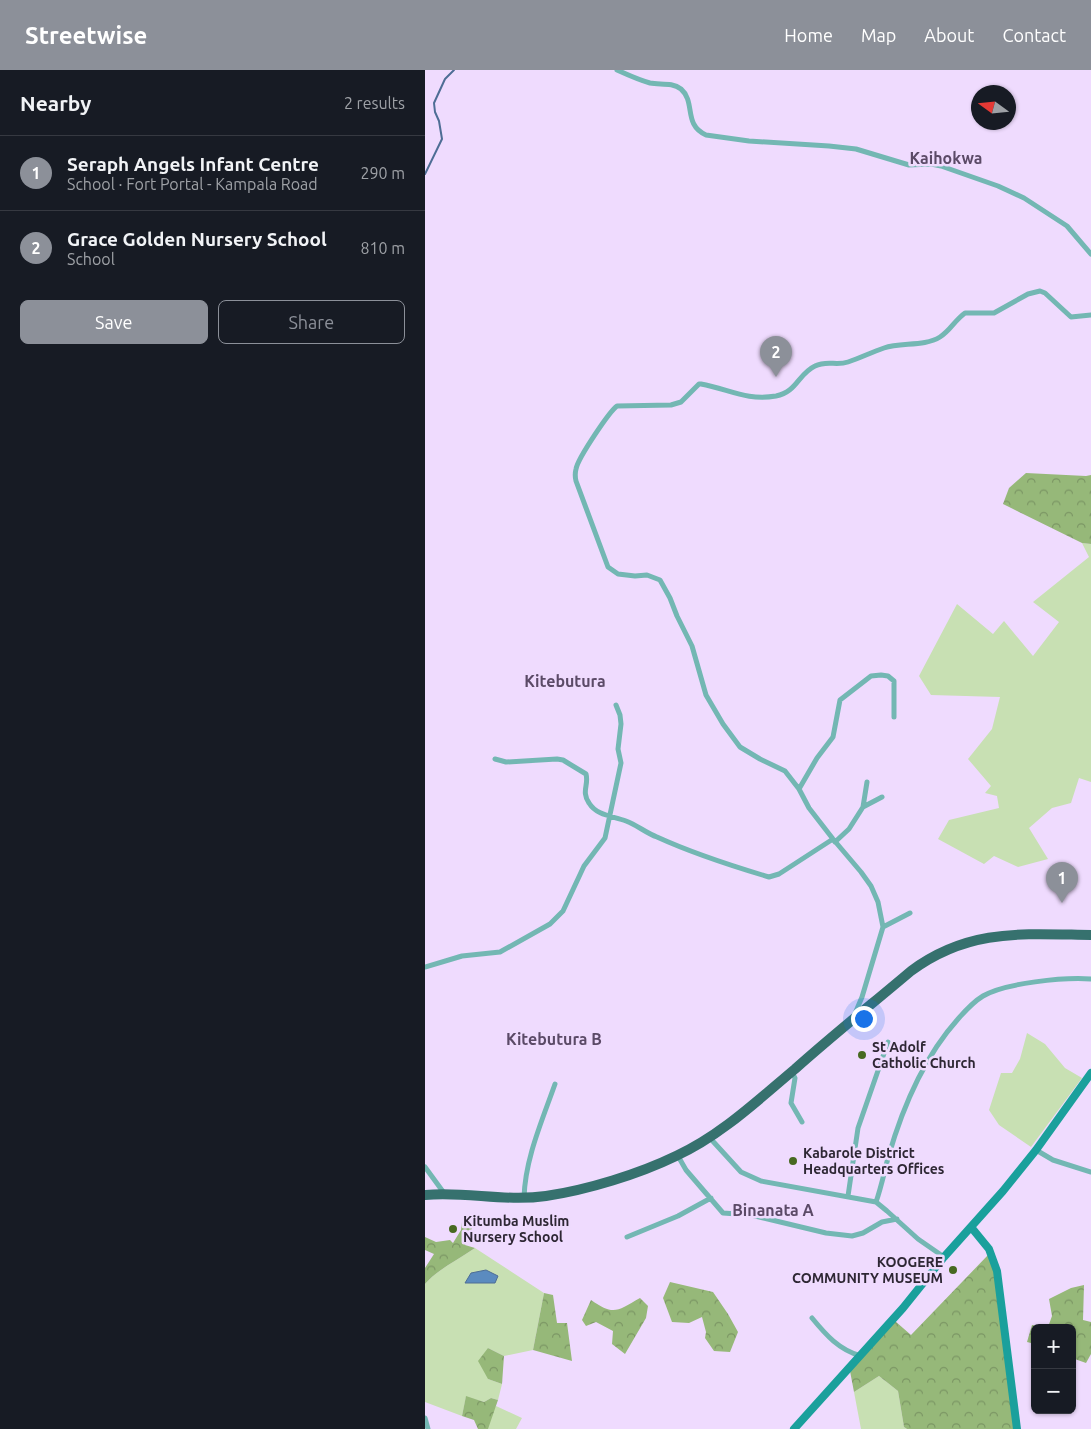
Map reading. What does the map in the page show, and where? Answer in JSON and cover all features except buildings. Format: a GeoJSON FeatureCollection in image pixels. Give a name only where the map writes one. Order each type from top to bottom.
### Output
{"type":"FeatureCollection","features":[{"type":"Feature","properties":{"kind":"highway"},"geometry":{"type":"LineString","coordinates":[[425,1195],[444,1193],[496,1198],[546,1196],[589,1186],[653,1166],[677,1156],[709,1137],[753,1105],[791,1071],[921,964],[957,945],[982,938],[1008,934],[1091,935]]}},
{"type":"Feature","properties":{"kind":"street"},"geometry":{"type":"LineString","coordinates":[[617,70],[652,83],[669,84],[679,88],[687,100],[692,121],[701,132],[707,135],[749,141],[856,149],[909,165],[931,164],[998,186],[1024,198],[1060,220],[1091,254]]}},
{"type":"Feature","properties":{"kind":"street"},"geometry":{"type":"LineString","coordinates":[[853,1021],[883,927],[878,902],[871,886],[809,808],[799,789],[785,771],[740,747],[723,724],[706,695],[692,646],[660,580],[647,575],[618,574],[608,566],[604,560],[575,475],[577,465],[593,438],[617,406],[671,405],[681,402],[696,386],[701,384],[747,396],[762,397],[786,393],[793,388],[802,375],[812,367],[824,362],[842,364],[885,347],[938,338],[965,313],[994,313],[1033,292],[1045,293],[1071,317],[1091,315]]}},
{"type":"Feature","properties":{"kind":"street"},"geometry":{"type":"LineString","coordinates":[[799,789],[817,758],[833,737],[837,706],[843,696],[871,676],[881,674],[888,676],[894,681],[894,717]]}},
{"type":"Feature","properties":{"kind":"street"},"geometry":{"type":"LineString","coordinates":[[425,967],[462,956],[496,953],[550,924],[563,911],[584,866],[605,838],[611,817],[621,763],[618,749],[621,724],[620,714],[616,705]]}},
{"type":"Feature","properties":{"kind":"street"},"geometry":{"type":"LineString","coordinates":[[495,760],[506,762],[563,760],[586,774],[584,793],[589,804],[595,810],[626,821],[655,837],[678,846],[769,877],[779,874],[849,830],[863,807],[867,782]]}},
{"type":"Feature","properties":{"kind":"street"},"geometry":{"type":"LineString","coordinates":[[863,807],[882,797]]}},
{"type":"Feature","properties":{"kind":"street"},"geometry":{"type":"LineString","coordinates":[[883,927],[910,913]]}},
{"type":"Feature","properties":{"kind":"street"},"geometry":{"type":"LineString","coordinates":[[876,1202],[888,1157],[918,1079],[936,1046],[967,1010],[980,997],[1014,986],[1071,978],[1091,979]]}},
{"type":"Feature","properties":{"kind":"street"},"geometry":{"type":"LineString","coordinates":[[848,1196],[858,1128],[889,1042]]}},
{"type":"Feature","properties":{"kind":"street"},"geometry":{"type":"LineString","coordinates":[[791,1071],[795,1080],[791,1103],[802,1122]]}},
{"type":"Feature","properties":{"kind":"street"},"geometry":{"type":"LineString","coordinates":[[795,1429],[903,1308],[971,1226],[1003,1191],[1036,1150],[1091,1073]]}},
{"type":"Feature","properties":{"kind":"street"},"geometry":{"type":"LineString","coordinates":[[524,1198],[531,1155],[555,1084]]}},
{"type":"Feature","properties":{"kind":"street"},"geometry":{"type":"LineString","coordinates":[[709,1137],[735,1168],[761,1182],[876,1202],[918,1239],[944,1258]]}},
{"type":"Feature","properties":{"kind":"street"},"geometry":{"type":"LineString","coordinates":[[1036,1150],[1053,1160],[1091,1172]]}},
{"type":"Feature","properties":{"kind":"street"},"geometry":{"type":"LineString","coordinates":[[677,1156],[686,1170],[723,1213],[751,1215],[826,1233],[852,1236],[863,1233],[882,1222],[897,1219]]}},
{"type":"Feature","properties":{"kind":"street"},"geometry":{"type":"LineString","coordinates":[[425,1167],[444,1193]]}},
{"type":"Feature","properties":{"kind":"street"},"geometry":{"type":"LineString","coordinates":[[627,1237],[678,1216],[711,1198]]}},
{"type":"Feature","properties":{"kind":"street"},"geometry":{"type":"LineString","coordinates":[[971,1226],[989,1249],[997,1271],[1017,1429]]}},
{"type":"Feature","properties":{"kind":"street"},"geometry":{"type":"LineString","coordinates":[[811,1318],[839,1346],[848,1352],[861,1356]]}},
{"type":"Feature","properties":{"kind":"street"},"geometry":{"type":"LineString","coordinates":[[425,1418],[429,1429]]}},
{"type":"Feature","properties":{"kind":"green space"},"geometry":{"type":"Polygon","coordinates":[[[1026,473],[1091,475],[1091,544],[1082,543],[1003,504],[1009,488],[1026,473]]]}},
{"type":"Feature","properties":{"kind":"green space"},"geometry":{"type":"Polygon","coordinates":[[[1082,543],[1091,544],[1091,782],[1079,778],[1071,803],[1052,808],[1029,828],[1048,859],[1018,867],[994,856],[984,864],[938,839],[949,820],[999,808],[997,796],[985,793],[991,786],[968,759],[992,729],[1000,697],[931,695],[919,676],[957,604],[993,634],[1004,621],[1033,656],[1059,622],[1033,602],[1089,557],[1082,543]]]}},
{"type":"Feature","properties":{"kind":"green space"},"geometry":{"type":"Polygon","coordinates":[[[1027,1033],[1045,1044],[1065,1068],[1082,1078],[1031,1147],[999,1125],[989,1110],[1001,1073],[1012,1073],[1020,1059],[1027,1033]]]}},
{"type":"Feature","properties":{"kind":"green space"},"geometry":{"type":"Polygon","coordinates":[[[463,1214],[476,1219],[465,1245],[475,1248],[442,1269],[425,1284],[425,1268],[434,1254],[425,1250],[425,1237],[436,1242],[450,1240],[453,1243],[461,1230],[463,1214]]]}},
{"type":"Feature","properties":{"kind":"green space"},"geometry":{"type":"Polygon","coordinates":[[[475,1248],[544,1293],[533,1350],[504,1356],[488,1348],[488,1379],[502,1384],[498,1400],[491,1398],[484,1402],[466,1397],[462,1416],[425,1402],[425,1284],[442,1269],[475,1248]]]}},
{"type":"Feature","properties":{"kind":"green space"},"geometry":{"type":"Polygon","coordinates":[[[989,1254],[994,1260],[1016,1429],[907,1429],[904,1427],[898,1391],[879,1376],[854,1392],[850,1371],[895,1321],[911,1335],[989,1254]]]}},
{"type":"Feature","properties":{"kind":"green space"},"geometry":{"type":"Polygon","coordinates":[[[670,1282],[713,1292],[738,1332],[730,1352],[714,1351],[705,1338],[706,1332],[702,1317],[689,1323],[672,1322],[663,1298],[670,1282]]]}},
{"type":"Feature","properties":{"kind":"green space"},"geometry":{"type":"Polygon","coordinates":[[[1084,1285],[1083,1320],[1091,1322],[1091,1354],[1086,1363],[1076,1359],[1076,1324],[1049,1324],[1052,1316],[1049,1299],[1071,1288],[1084,1285]]]}},
{"type":"Feature","properties":{"kind":"green space"},"geometry":{"type":"Polygon","coordinates":[[[544,1293],[553,1295],[557,1323],[567,1323],[572,1361],[533,1350],[544,1293]]]}},
{"type":"Feature","properties":{"kind":"green space"},"geometry":{"type":"Polygon","coordinates":[[[640,1298],[648,1306],[646,1318],[625,1354],[612,1344],[613,1331],[596,1322],[586,1326],[582,1320],[591,1300],[605,1308],[615,1310],[640,1298]]]}},
{"type":"Feature","properties":{"kind":"green space"},"geometry":{"type":"Polygon","coordinates":[[[1031,1328],[1031,1343],[1027,1342],[1031,1328]]]}},
{"type":"Feature","properties":{"kind":"green space"},"geometry":{"type":"Polygon","coordinates":[[[488,1348],[504,1356],[502,1384],[488,1379],[478,1361],[488,1348]]]}},
{"type":"Feature","properties":{"kind":"green space"},"geometry":{"type":"Polygon","coordinates":[[[879,1376],[898,1391],[904,1427],[907,1429],[861,1429],[854,1392],[879,1376]]]}},
{"type":"Feature","properties":{"kind":"green space"},"geometry":{"type":"Polygon","coordinates":[[[466,1396],[484,1402],[491,1398],[498,1400],[488,1429],[478,1429],[474,1420],[462,1416],[466,1396]]]}},
{"type":"Feature","properties":{"kind":"green space"},"geometry":{"type":"Polygon","coordinates":[[[496,1406],[522,1418],[516,1429],[483,1429],[496,1406]]]}},
{"type":"Feature","properties":{"kind":"water"},"geometry":{"type":"Polygon","coordinates":[[[486,1270],[498,1276],[495,1283],[465,1283],[471,1273],[486,1270]]]}},
{"type":"Feature","properties":{"kind":"waterway"},"geometry":{"type":"LineString","coordinates":[[425,174],[442,139],[434,103],[445,79],[454,70]]}},
{"type":"Feature","properties":{"kind":"place","name":"Grace Golden Nursery School"},"geometry":{"type":"Point","coordinates":[776,377]}},
{"type":"Feature","properties":{"kind":"place","name":"Seraph Angels Infant Centre"},"geometry":{"type":"Point","coordinates":[1062,903]}},
{"type":"Feature","properties":{"kind":"place","name":"St Adolf Catholic Church"},"geometry":{"type":"Point","coordinates":[862,1055]}},
{"type":"Feature","properties":{"kind":"place","name":"Kabarole District Headquarters Offices"},"geometry":{"type":"Point","coordinates":[793,1161]}},
{"type":"Feature","properties":{"kind":"place","name":"Kitumba Muslim Nursery School"},"geometry":{"type":"Point","coordinates":[453,1229]}},
{"type":"Feature","properties":{"kind":"place","name":"KOOGERE COMMUNITY MUSEUM"},"geometry":{"type":"Point","coordinates":[953,1270]}},
{"type":"Feature","properties":{"kind":"district","name":"Kaihokwa"},"geometry":{"type":"Point","coordinates":[946,158]}},
{"type":"Feature","properties":{"kind":"district","name":"Kitebutura"},"geometry":{"type":"Point","coordinates":[565,681]}},
{"type":"Feature","properties":{"kind":"district","name":"Kitebutura B"},"geometry":{"type":"Point","coordinates":[554,1039]}},
{"type":"Feature","properties":{"kind":"district","name":"Binanata A"},"geometry":{"type":"Point","coordinates":[773,1210]}}]}
